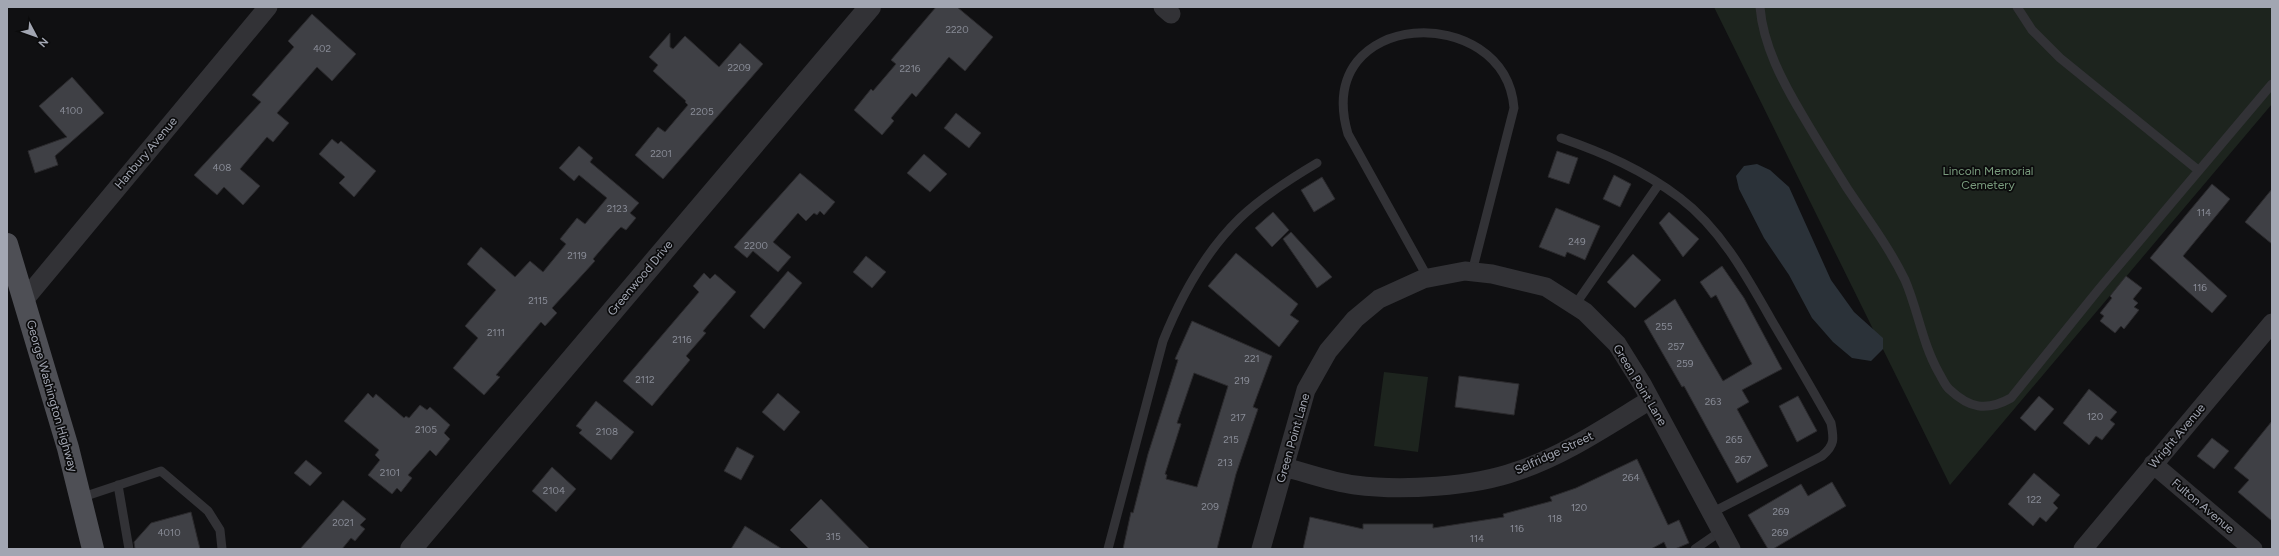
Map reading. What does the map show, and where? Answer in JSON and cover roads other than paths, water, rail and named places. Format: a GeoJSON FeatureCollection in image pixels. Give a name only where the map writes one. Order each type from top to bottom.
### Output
{"type":"FeatureCollection","features":[{"type":"Feature","properties":{"kind":"main road","name":"George Washington Highway"},"geometry":{"type":"LineString","coordinates":[[7,244],[24,299],[93,549]]}},
{"type":"Feature","properties":{"kind":"street","name":"Hanbury Avenue"},"geometry":{"type":"LineString","coordinates":[[24,299],[268,7]]}},
{"type":"Feature","properties":{"kind":"street","name":"Greenwood Drive"},"geometry":{"type":"LineString","coordinates":[[411,549],[870,7]]}},
{"type":"Feature","properties":{"kind":"street","name":"Green Point Lane"},"geometry":{"type":"LineString","coordinates":[[1261,549],[1306,390],[1328,351],[1355,319],[1379,299],[1428,278],[1465,271],[1492,274],[1546,287],[1585,312],[1617,344],[1650,400],[1731,549]]}},
{"type":"Feature","properties":{"kind":"street","name":"Wright Avenue"},"geometry":{"type":"LineString","coordinates":[[2083,549],[2272,323]]}},
{"type":"Feature","properties":{"kind":"street","name":"Selfridge Street"},"geometry":{"type":"LineString","coordinates":[[1284,467],[1354,485],[1411,488],[1466,483],[1516,472],[1557,454],[1577,444],[1650,400]]}},
{"type":"Feature","properties":{"kind":"street","name":"Fulton Avenue"},"geometry":{"type":"LineString","coordinates":[[2153,464],[2253,549]]}},
{"type":"Feature","properties":{"kind":"lane"},"geometry":{"type":"LineString","coordinates":[[1760,7],[1761,18],[1772,55],[1789,92],[1835,170],[1890,251],[1905,282],[1933,362],[1947,387],[1960,399],[1974,406],[1988,407],[1999,405],[2011,398],[2198,170],[2272,84]]}},
{"type":"Feature","properties":{"kind":"lane"},"geometry":{"type":"LineString","coordinates":[[2017,7],[2032,30],[2060,58],[2198,170]]}},
{"type":"Feature","properties":{"kind":"lane"},"geometry":{"type":"LineString","coordinates":[[1388,30],[1377,36],[1365,47],[1356,60],[1345,87],[1343,111],[1345,123],[1358,152],[1428,278]]}},
{"type":"Feature","properties":{"kind":"lane"},"geometry":{"type":"LineString","coordinates":[[1472,272],[1514,108],[1513,87],[1505,64],[1497,54]]}},
{"type":"Feature","properties":{"kind":"lane"},"geometry":{"type":"LineString","coordinates":[[1561,138],[1603,152],[1642,172],[1681,198],[1713,230],[1739,264],[1831,423],[1835,440],[1831,449],[1822,456],[1712,513]]}},
{"type":"Feature","properties":{"kind":"lane"},"geometry":{"type":"LineString","coordinates":[[1108,549],[1163,341],[1176,309],[1214,247],[1241,217],[1278,187],[1317,163]]}},
{"type":"Feature","properties":{"kind":"lane"},"geometry":{"type":"LineString","coordinates":[[1575,305],[1659,184]]}},
{"type":"Feature","properties":{"kind":"lane"},"geometry":{"type":"LineString","coordinates":[[80,498],[161,471],[208,512],[220,530],[222,549]]}},
{"type":"Feature","properties":{"kind":"lane"},"geometry":{"type":"LineString","coordinates":[[118,485],[128,549]]}},
{"type":"Feature","properties":{"kind":"lane"},"geometry":{"type":"LineString","coordinates":[[1695,549],[1721,532]]}},
{"type":"Feature","properties":{"kind":"park label","name":"Lincoln Memorial Cemetery"},"geometry":{"type":"Point","coordinates":[1988,178]}}]}
